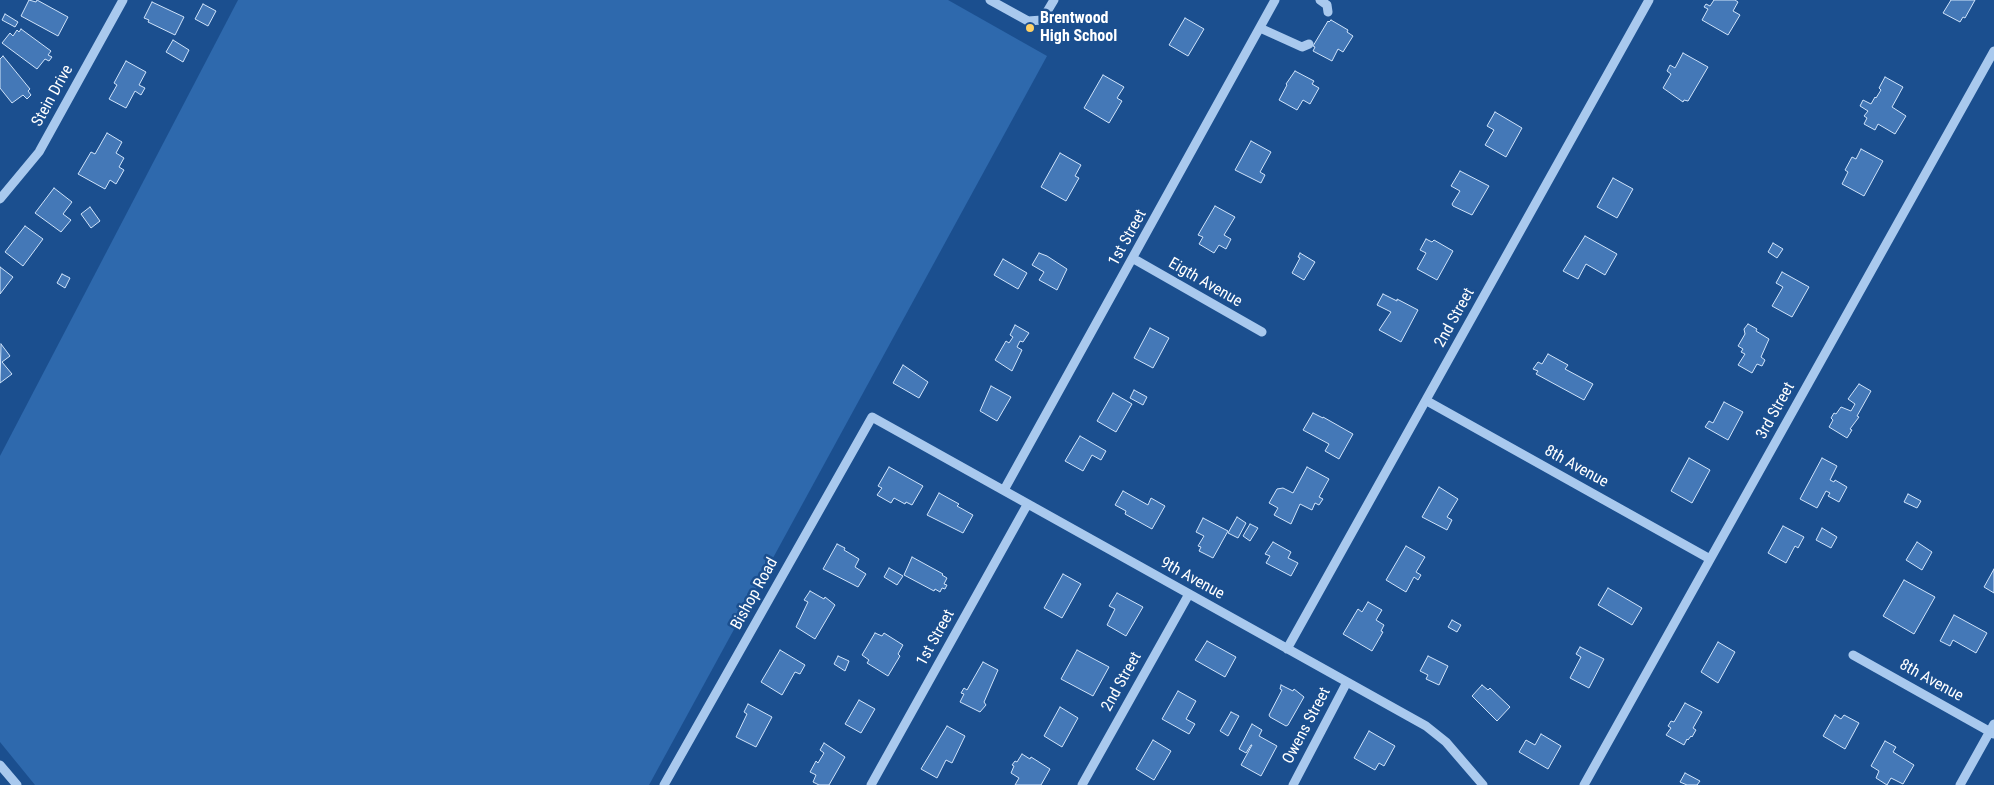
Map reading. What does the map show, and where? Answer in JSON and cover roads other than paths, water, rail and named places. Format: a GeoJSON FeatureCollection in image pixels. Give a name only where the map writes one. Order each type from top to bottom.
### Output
{"type":"FeatureCollection","features":[{"type":"Feature","properties":{"kind":"street","name":"Stein Drive"},"geometry":{"type":"LineString","coordinates":[[0,199],[39,152],[123,0]]}},
{"type":"Feature","properties":{"kind":"street"},"geometry":{"type":"LineString","coordinates":[[990,0],[1028,22],[1042,20],[1054,0]]}},
{"type":"Feature","properties":{"kind":"street","name":"1st Street"},"geometry":{"type":"LineString","coordinates":[[1004,490],[1134,259],[1276,0]]}},
{"type":"Feature","properties":{"kind":"street"},"geometry":{"type":"LineString","coordinates":[[1320,0],[1327,5],[1328,12]]}},
{"type":"Feature","properties":{"kind":"street","name":"2nd Street"},"geometry":{"type":"LineString","coordinates":[[1288,649],[1648,0]]}},
{"type":"Feature","properties":{"kind":"street"},"geometry":{"type":"LineString","coordinates":[[1260,28],[1302,47],[1310,44]]}},
{"type":"Feature","properties":{"kind":"street","name":"3rd Street"},"geometry":{"type":"LineString","coordinates":[[1584,785],[1994,51]]}},
{"type":"Feature","properties":{"kind":"street","name":"Eigth Avenue"},"geometry":{"type":"LineString","coordinates":[[1134,259],[1262,332]]}},
{"type":"Feature","properties":{"kind":"street","name":"8th Avenue"},"geometry":{"type":"LineString","coordinates":[[1427,401],[1710,559]]}},
{"type":"Feature","properties":{"kind":"street","name":"9th Avenue"},"geometry":{"type":"LineString","coordinates":[[872,417],[1426,726],[1446,742],[1483,785]]}},
{"type":"Feature","properties":{"kind":"street","name":"Bishop Road"},"geometry":{"type":"LineString","coordinates":[[664,785],[872,417]]}},
{"type":"Feature","properties":{"kind":"street","name":"1st Street"},"geometry":{"type":"LineString","coordinates":[[871,785],[1027,505]]}},
{"type":"Feature","properties":{"kind":"street","name":"2nd Street"},"geometry":{"type":"LineString","coordinates":[[1082,785],[1189,594]]}},
{"type":"Feature","properties":{"kind":"street","name":"8th Avenue"},"geometry":{"type":"LineString","coordinates":[[1853,655],[1993,730]]}},
{"type":"Feature","properties":{"kind":"street","name":"Owens Street"},"geometry":{"type":"LineString","coordinates":[[1293,785],[1348,682]]}},
{"type":"Feature","properties":{"kind":"street"},"geometry":{"type":"LineString","coordinates":[[1960,785],[1993,730]]}},
{"type":"Feature","properties":{"kind":"street"},"geometry":{"type":"LineString","coordinates":[[0,765],[17,785]]}},
{"type":"Feature","properties":{"kind":"place","name":"Brentwood High School"},"geometry":{"type":"Point","coordinates":[1030,28]}}]}
